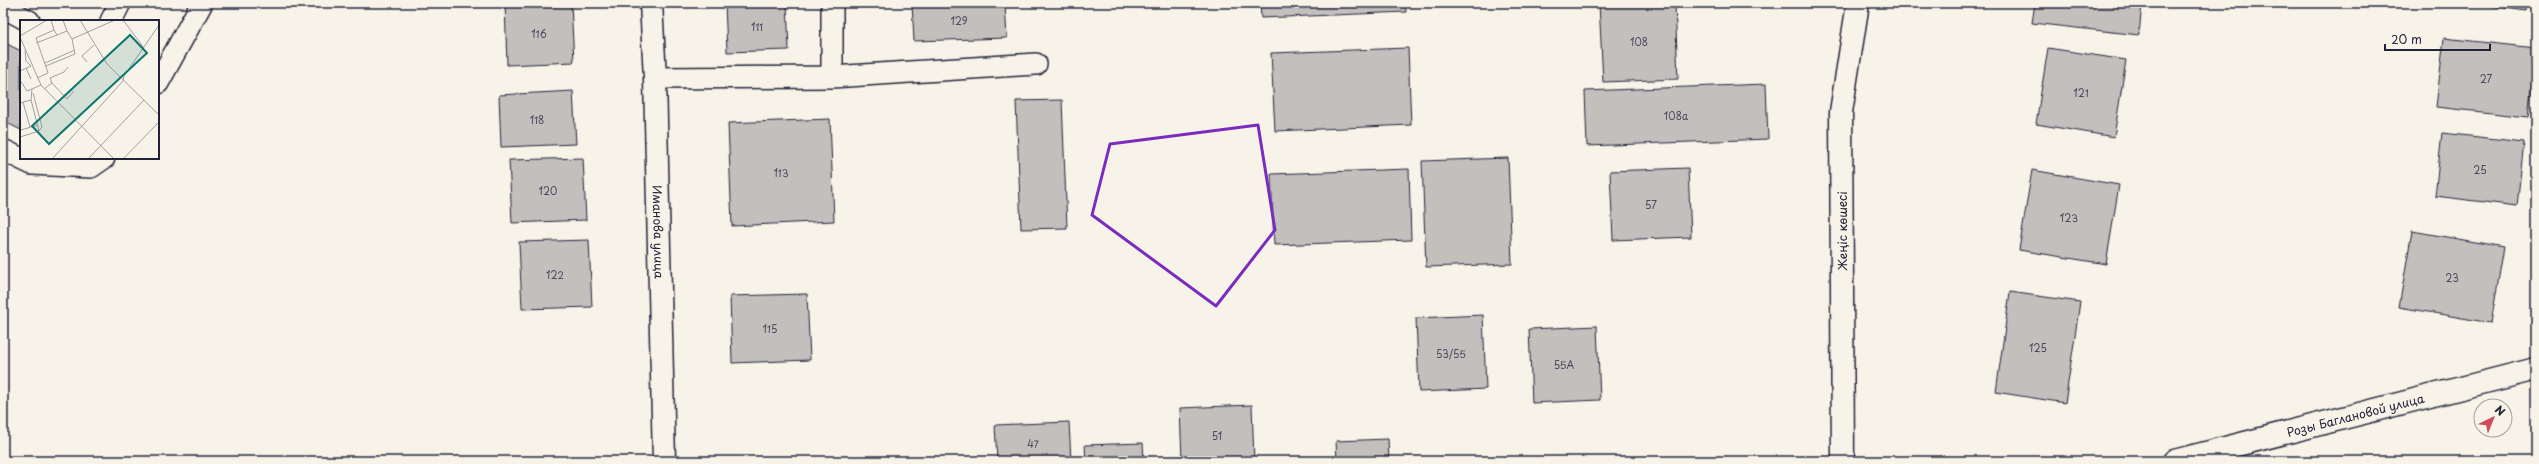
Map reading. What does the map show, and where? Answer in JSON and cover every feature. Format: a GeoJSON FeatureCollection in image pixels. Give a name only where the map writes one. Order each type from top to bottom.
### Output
{"type":"FeatureCollection","features":[{"type":"Feature","properties":{"kind":"street","name":"Иманова улица"},"geometry":{"type":"LineString","coordinates":[[651,3],[655,78],[664,461]]}},
{"type":"Feature","properties":{"kind":"street","name":"Жеңіс көшесі"},"geometry":{"type":"LineString","coordinates":[[1843,461],[1841,112],[1858,3]]}},
{"type":"Feature","properties":{"kind":"street","name":"Розы Баглановой улица"},"geometry":{"type":"LineString","coordinates":[[2174,461],[2536,369]]}},
{"type":"Feature","properties":{"kind":"lane"},"geometry":{"type":"LineString","coordinates":[[112,20],[120,3]]}},
{"type":"Feature","properties":{"kind":"lane"},"geometry":{"type":"LineString","coordinates":[[159,81],[202,3]]}},
{"type":"Feature","properties":{"kind":"lane"},"geometry":{"type":"LineString","coordinates":[[832,3],[832,77]]}},
{"type":"Feature","properties":{"kind":"lane"},"geometry":{"type":"LineString","coordinates":[[3,7],[27,20]]}},
{"type":"Feature","properties":{"kind":"lane"},"geometry":{"type":"LineString","coordinates":[[655,78],[832,77],[1036,64]]}},
{"type":"Feature","properties":{"kind":"lane"},"geometry":{"type":"LineString","coordinates":[[3,150],[20,156]]}},
{"type":"Feature","properties":{"kind":"lane"},"geometry":{"type":"LineString","coordinates":[[34,161],[90,167],[102,159]]}},
{"type":"Feature","properties":{"kind":"highlighted area"},"geometry":{"type":"Polygon","coordinates":[[[1258,125],[1275,230],[1216,306],[1092,215],[1110,144],[1258,125]]]}},
{"type":"Feature","properties":{"kind":"building"},"geometry":{"type":"Polygon","coordinates":[[[505,3],[571,3],[574,62],[507,65],[505,3]]]}},
{"type":"Feature","properties":{"kind":"building"},"geometry":{"type":"Polygon","coordinates":[[[725,3],[787,3],[789,50],[727,52],[725,3]]]}},
{"type":"Feature","properties":{"kind":"building"},"geometry":{"type":"Polygon","coordinates":[[[912,3],[1005,3],[1007,38],[914,41],[912,3]]]}},
{"type":"Feature","properties":{"kind":"building"},"geometry":{"type":"Polygon","coordinates":[[[1260,3],[1405,3],[1406,12],[1261,18],[1260,3]]]}},
{"type":"Feature","properties":{"kind":"building"},"geometry":{"type":"Polygon","coordinates":[[[1599,3],[1675,3],[1678,79],[1603,82],[1599,3]]]}},
{"type":"Feature","properties":{"kind":"building"},"geometry":{"type":"Polygon","coordinates":[[[2035,3],[2142,3],[2139,35],[2032,23],[2035,3]]]}},
{"type":"Feature","properties":{"kind":"building"},"geometry":{"type":"Polygon","coordinates":[[[2470,3],[2527,3],[2526,11],[2470,3]]]}},
{"type":"Feature","properties":{"kind":"building"},"geometry":{"type":"Polygon","coordinates":[[[2444,38],[2536,48],[2528,117],[2436,107],[2444,38]]]}},
{"type":"Feature","properties":{"kind":"building"},"geometry":{"type":"Polygon","coordinates":[[[3,42],[20,50],[20,130],[3,121],[3,42]]]}},
{"type":"Feature","properties":{"kind":"building"},"geometry":{"type":"Polygon","coordinates":[[[1408,48],[1411,125],[1275,131],[1271,53],[1408,48]]]}},
{"type":"Feature","properties":{"kind":"building"},"geometry":{"type":"Polygon","coordinates":[[[2048,48],[2126,60],[2114,137],[2036,124],[2048,48]]]}},
{"type":"Feature","properties":{"kind":"building"},"geometry":{"type":"Polygon","coordinates":[[[1766,84],[1768,139],[1587,146],[1585,91],[1766,84]]]}},
{"type":"Feature","properties":{"kind":"building"},"geometry":{"type":"Polygon","coordinates":[[[573,91],[576,144],[501,147],[499,95],[573,91]]]}},
{"type":"Feature","properties":{"kind":"building"},"geometry":{"type":"Polygon","coordinates":[[[1062,100],[1067,228],[1021,229],[1016,101],[1062,100]]]}},
{"type":"Feature","properties":{"kind":"building"},"geometry":{"type":"Polygon","coordinates":[[[830,119],[834,221],[732,226],[728,123],[830,119]]]}},
{"type":"Feature","properties":{"kind":"building"},"geometry":{"type":"Polygon","coordinates":[[[2442,133],[2524,142],[2517,206],[2435,196],[2442,133]]]}},
{"type":"Feature","properties":{"kind":"building"},"geometry":{"type":"Polygon","coordinates":[[[583,158],[586,220],[512,223],[509,160],[583,158]]]}},
{"type":"Feature","properties":{"kind":"building"},"geometry":{"type":"Polygon","coordinates":[[[1508,158],[1512,264],[1426,267],[1422,161],[1508,158]]]}},
{"type":"Feature","properties":{"kind":"building"},"geometry":{"type":"Polygon","coordinates":[[[1688,168],[1691,237],[1613,240],[1610,171],[1688,168]]]}},
{"type":"Feature","properties":{"kind":"building"},"geometry":{"type":"Polygon","coordinates":[[[1409,169],[1411,240],[1274,245],[1271,174],[1409,169]]]}},
{"type":"Feature","properties":{"kind":"building"},"geometry":{"type":"Polygon","coordinates":[[[2032,170],[2119,185],[2106,264],[2019,250],[2032,170]]]}},
{"type":"Feature","properties":{"kind":"building"},"geometry":{"type":"Polygon","coordinates":[[[2412,231],[2504,247],[2491,323],[2399,307],[2412,231]]]}},
{"type":"Feature","properties":{"kind":"building"},"geometry":{"type":"Polygon","coordinates":[[[589,240],[592,307],[522,309],[519,242],[589,240]]]}},
{"type":"Feature","properties":{"kind":"building"},"geometry":{"type":"Polygon","coordinates":[[[2010,292],[2080,302],[2065,403],[1996,392],[2010,292]]]}},
{"type":"Feature","properties":{"kind":"building"},"geometry":{"type":"Polygon","coordinates":[[[807,294],[810,360],[732,363],[730,296],[807,294]]]}},
{"type":"Feature","properties":{"kind":"building"},"geometry":{"type":"Polygon","coordinates":[[[1483,315],[1486,389],[1419,392],[1416,318],[1483,315]]]}},
{"type":"Feature","properties":{"kind":"building"},"geometry":{"type":"Polygon","coordinates":[[[1597,326],[1600,400],[1532,403],[1529,329],[1597,326]]]}},
{"type":"Feature","properties":{"kind":"building"},"geometry":{"type":"Polygon","coordinates":[[[1252,405],[1254,461],[1182,461],[1180,408],[1252,405]]]}},
{"type":"Feature","properties":{"kind":"building"},"geometry":{"type":"Polygon","coordinates":[[[1069,422],[1071,461],[997,461],[995,425],[1069,422]]]}},
{"type":"Feature","properties":{"kind":"building"},"geometry":{"type":"Polygon","coordinates":[[[1388,439],[1389,461],[1337,461],[1336,441],[1388,439]]]}},
{"type":"Feature","properties":{"kind":"building"},"geometry":{"type":"Polygon","coordinates":[[[1143,443],[1144,461],[1086,461],[1085,445],[1143,443]]]}}]}
